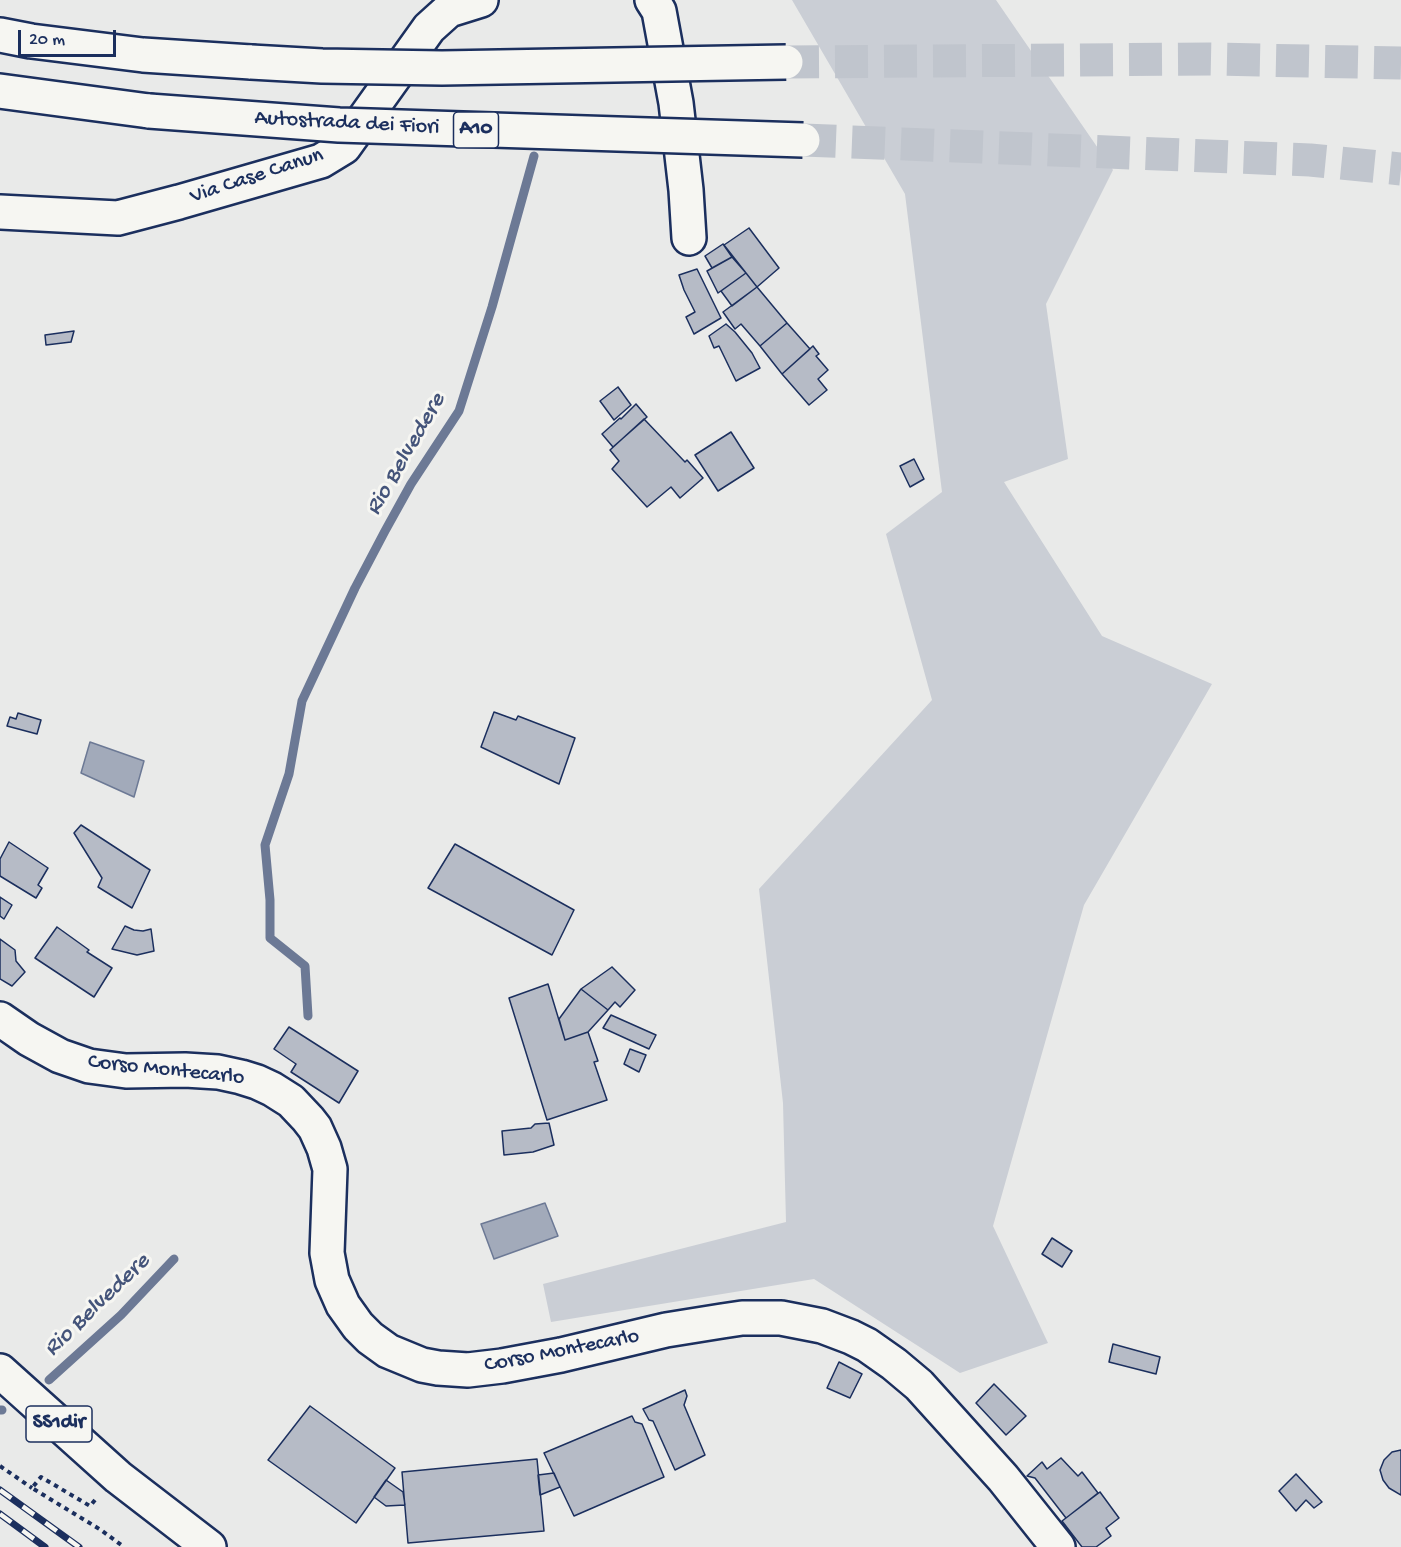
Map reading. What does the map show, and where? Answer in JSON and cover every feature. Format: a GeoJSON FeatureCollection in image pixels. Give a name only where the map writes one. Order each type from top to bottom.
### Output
{"type":"FeatureCollection","features":[{"type":"Feature","properties":{"kind":"main road","name":"Via Case Canun"},"geometry":{"type":"LineString","coordinates":[[0,212],[118,218],[321,161],[344,147],[429,27],[449,10],[481,0]]}},
{"type":"Feature","properties":{"kind":"main road"},"geometry":{"type":"LineString","coordinates":[[652,0],[658,11],[676,104],[689,238]]}},
{"type":"Feature","properties":{"kind":"main road"},"geometry":{"type":"LineString","coordinates":[[0,35],[143,55],[322,66],[442,68],[786,62]]}},
{"type":"Feature","properties":{"kind":"main road","name":"Autostrada dei Fiori"},"geometry":{"type":"LineString","coordinates":[[0,91],[149,111],[339,125],[803,140]]}},
{"type":"Feature","properties":{"kind":"main road","name":"Corso Montecarlo"},"geometry":{"type":"LineString","coordinates":[[0,1019],[29,1039],[60,1056],[89,1066],[126,1071],[218,1072],[257,1082],[291,1101],[315,1128],[330,1169],[327,1253],[332,1280],[343,1305],[358,1326],[388,1351],[422,1365],[468,1370],[561,1356],[666,1330],[722,1321],[781,1318],[822,1326],[867,1345],[919,1385],[1003,1478],[1058,1547]]}},
{"type":"Feature","properties":{"kind":"main road","name":"SS1dir"},"geometry":{"type":"LineString","coordinates":[[0,1371],[118,1477],[209,1547]]}},
{"type":"Feature","properties":{"kind":"path"},"geometry":{"type":"LineString","coordinates":[[0,1466],[124,1547]]}},
{"type":"Feature","properties":{"kind":"path"},"geometry":{"type":"LineString","coordinates":[[32,1488],[41,1477],[90,1506]]}},
{"type":"Feature","properties":{"kind":"shaded area"},"geometry":{"type":"Polygon","coordinates":[[[792,0],[996,0],[1113,170],[1046,304],[1068,459],[1004,482],[1102,636],[1212,684],[1084,905],[993,1226],[1048,1343],[960,1373],[814,1279],[551,1322],[543,1284],[786,1222],[783,1103],[759,889],[932,700],[886,534],[942,492],[905,194],[792,0]]]}},
{"type":"Feature","properties":{"kind":"water"},"geometry":{"type":"Polygon","coordinates":[[[90,742],[144,761],[134,797],[81,773],[90,742]]]}},
{"type":"Feature","properties":{"kind":"water"},"geometry":{"type":"Polygon","coordinates":[[[545,1203],[558,1236],[494,1259],[481,1224],[545,1203]]]}},
{"type":"Feature","properties":{"kind":"building"},"geometry":{"type":"Polygon","coordinates":[[[749,228],[779,268],[757,287],[724,245],[749,228]]]}},
{"type":"Feature","properties":{"kind":"building"},"geometry":{"type":"Polygon","coordinates":[[[723,244],[732,257],[712,268],[705,256],[723,244]]]}},
{"type":"Feature","properties":{"kind":"building"},"geometry":{"type":"Polygon","coordinates":[[[732,257],[746,273],[718,293],[707,271],[732,257]]]}},
{"type":"Feature","properties":{"kind":"building"},"geometry":{"type":"Polygon","coordinates":[[[697,269],[721,318],[694,334],[686,317],[695,312],[679,275],[697,269]]]}},
{"type":"Feature","properties":{"kind":"building"},"geometry":{"type":"Polygon","coordinates":[[[746,273],[757,287],[732,306],[721,291],[746,273]]]}},
{"type":"Feature","properties":{"kind":"building"},"geometry":{"type":"Polygon","coordinates":[[[757,287],[787,323],[760,346],[741,324],[735,329],[723,312],[757,287]]]}},
{"type":"Feature","properties":{"kind":"building"},"geometry":{"type":"Polygon","coordinates":[[[787,323],[810,349],[782,374],[760,346],[787,323]]]}},
{"type":"Feature","properties":{"kind":"building"},"geometry":{"type":"Polygon","coordinates":[[[726,324],[752,353],[760,368],[736,381],[719,346],[714,348],[709,336],[726,324]]]}},
{"type":"Feature","properties":{"kind":"building"},"geometry":{"type":"Polygon","coordinates":[[[74,331],[71,342],[46,345],[45,335],[74,331]]]}},
{"type":"Feature","properties":{"kind":"building"},"geometry":{"type":"Polygon","coordinates":[[[813,346],[819,354],[816,356],[828,370],[818,379],[827,390],[809,405],[782,374],[813,346]]]}},
{"type":"Feature","properties":{"kind":"building"},"geometry":{"type":"Polygon","coordinates":[[[618,387],[631,405],[614,420],[600,401],[618,387]]]}},
{"type":"Feature","properties":{"kind":"building"},"geometry":{"type":"Polygon","coordinates":[[[636,404],[647,417],[613,447],[602,434],[636,404]]]}},
{"type":"Feature","properties":{"kind":"building"},"geometry":{"type":"Polygon","coordinates":[[[644,419],[703,478],[680,498],[671,487],[647,507],[612,469],[619,461],[610,450],[644,419]]]}},
{"type":"Feature","properties":{"kind":"building"},"geometry":{"type":"Polygon","coordinates":[[[731,432],[754,468],[718,491],[695,455],[731,432]]]}},
{"type":"Feature","properties":{"kind":"building"},"geometry":{"type":"Polygon","coordinates":[[[914,459],[924,479],[910,487],[900,466],[914,459]]]}},
{"type":"Feature","properties":{"kind":"building"},"geometry":{"type":"Polygon","coordinates":[[[494,712],[516,720],[518,716],[575,738],[559,784],[481,747],[494,712]]]}},
{"type":"Feature","properties":{"kind":"building"},"geometry":{"type":"Polygon","coordinates":[[[18,713],[41,720],[37,734],[7,726],[10,717],[16,719],[18,713]]]}},
{"type":"Feature","properties":{"kind":"building"},"geometry":{"type":"Polygon","coordinates":[[[81,825],[150,870],[132,908],[98,887],[102,878],[74,833],[81,825]]]}},
{"type":"Feature","properties":{"kind":"building"},"geometry":{"type":"Polygon","coordinates":[[[9,842],[48,868],[38,885],[42,888],[36,898],[0,876],[0,859],[9,842]]]}},
{"type":"Feature","properties":{"kind":"building"},"geometry":{"type":"Polygon","coordinates":[[[455,844],[574,910],[552,955],[428,888],[455,844]]]}},
{"type":"Feature","properties":{"kind":"building"},"geometry":{"type":"Polygon","coordinates":[[[0,897],[12,905],[4,919],[0,916],[0,897]]]}},
{"type":"Feature","properties":{"kind":"building"},"geometry":{"type":"Polygon","coordinates":[[[125,926],[134,930],[151,929],[154,951],[137,955],[112,949],[125,926]]]}},
{"type":"Feature","properties":{"kind":"building"},"geometry":{"type":"Polygon","coordinates":[[[57,927],[89,950],[87,952],[112,968],[94,997],[35,958],[57,927]]]}},
{"type":"Feature","properties":{"kind":"building"},"geometry":{"type":"Polygon","coordinates":[[[0,939],[15,950],[16,961],[25,972],[12,986],[0,979],[0,939]]]}},
{"type":"Feature","properties":{"kind":"building"},"geometry":{"type":"Polygon","coordinates":[[[612,967],[635,990],[620,1007],[615,1002],[608,1010],[581,989],[612,967]]]}},
{"type":"Feature","properties":{"kind":"building"},"geometry":{"type":"Polygon","coordinates":[[[548,984],[565,1040],[588,1032],[598,1061],[594,1062],[607,1100],[547,1120],[509,998],[548,984]]]}},
{"type":"Feature","properties":{"kind":"building"},"geometry":{"type":"Polygon","coordinates":[[[581,989],[608,1010],[588,1032],[565,1040],[559,1019],[581,989]]]}},
{"type":"Feature","properties":{"kind":"building"},"geometry":{"type":"Polygon","coordinates":[[[611,1015],[656,1035],[649,1049],[603,1028],[611,1015]]]}},
{"type":"Feature","properties":{"kind":"building"},"geometry":{"type":"Polygon","coordinates":[[[289,1027],[358,1071],[339,1103],[291,1072],[296,1064],[274,1049],[289,1027]]]}},
{"type":"Feature","properties":{"kind":"building"},"geometry":{"type":"Polygon","coordinates":[[[630,1049],[646,1055],[639,1072],[624,1064],[630,1049]]]}},
{"type":"Feature","properties":{"kind":"building"},"geometry":{"type":"Polygon","coordinates":[[[549,1123],[554,1145],[533,1152],[504,1155],[502,1131],[531,1128],[535,1124],[549,1123]]]}},
{"type":"Feature","properties":{"kind":"building"},"geometry":{"type":"Polygon","coordinates":[[[1052,1238],[1072,1251],[1062,1267],[1042,1254],[1052,1238]]]}},
{"type":"Feature","properties":{"kind":"building"},"geometry":{"type":"Polygon","coordinates":[[[1113,1344],[1160,1357],[1156,1374],[1109,1362],[1113,1344]]]}},
{"type":"Feature","properties":{"kind":"building"},"geometry":{"type":"Polygon","coordinates":[[[839,1362],[862,1374],[850,1398],[827,1388],[839,1362]]]}},
{"type":"Feature","properties":{"kind":"building"},"geometry":{"type":"Polygon","coordinates":[[[994,1384],[1026,1416],[1006,1435],[976,1403],[994,1384]]]}},
{"type":"Feature","properties":{"kind":"building"},"geometry":{"type":"Polygon","coordinates":[[[685,1390],[687,1396],[684,1405],[705,1455],[675,1470],[653,1421],[649,1420],[643,1409],[685,1390]]]}},
{"type":"Feature","properties":{"kind":"building"},"geometry":{"type":"Polygon","coordinates":[[[310,1406],[395,1468],[356,1523],[268,1460],[310,1406]]]}},
{"type":"Feature","properties":{"kind":"building"},"geometry":{"type":"Polygon","coordinates":[[[632,1416],[635,1422],[642,1424],[664,1477],[574,1516],[544,1453],[632,1416]]]}},
{"type":"Feature","properties":{"kind":"building"},"geometry":{"type":"Polygon","coordinates":[[[1401,1450],[1401,1495],[1389,1488],[1380,1470],[1384,1460],[1392,1452],[1401,1450]]]}},
{"type":"Feature","properties":{"kind":"building"},"geometry":{"type":"Polygon","coordinates":[[[1061,1458],[1078,1476],[1082,1472],[1098,1493],[1066,1518],[1035,1478],[1027,1476],[1042,1462],[1047,1469],[1061,1458]]]}},
{"type":"Feature","properties":{"kind":"building"},"geometry":{"type":"Polygon","coordinates":[[[537,1459],[544,1531],[408,1543],[402,1472],[537,1459]]]}},
{"type":"Feature","properties":{"kind":"building"},"geometry":{"type":"Polygon","coordinates":[[[554,1473],[560,1487],[540,1495],[538,1475],[554,1473]]]}},
{"type":"Feature","properties":{"kind":"building"},"geometry":{"type":"Polygon","coordinates":[[[1296,1474],[1322,1502],[1314,1508],[1306,1500],[1296,1511],[1279,1491],[1296,1474]]]}},
{"type":"Feature","properties":{"kind":"building"},"geometry":{"type":"Polygon","coordinates":[[[386,1480],[403,1492],[405,1505],[386,1506],[374,1497],[386,1480]]]}},
{"type":"Feature","properties":{"kind":"building"},"geometry":{"type":"Polygon","coordinates":[[[1100,1492],[1119,1518],[1106,1528],[1111,1536],[1096,1547],[1082,1547],[1062,1521],[1100,1492]]]}},
{"type":"Feature","properties":{"kind":"waterway","name":"Rio Belvedere"},"geometry":{"type":"LineString","coordinates":[[308,1016],[305,966],[270,938],[270,900],[265,845],[289,774],[302,701],[355,588],[385,531],[411,484],[459,411],[492,307],[534,156]]}},
{"type":"Feature","properties":{"kind":"waterway","name":"Rio Belvedere"},"geometry":{"type":"LineString","coordinates":[[49,1380],[121,1315],[174,1259]]}},
{"type":"Feature","properties":{"kind":"tunnel"},"geometry":{"type":"LineString","coordinates":[[786,62],[1210,59],[1401,63]]}},
{"type":"Feature","properties":{"kind":"tunnel"},"geometry":{"type":"LineString","coordinates":[[803,140],[1310,160],[1401,169]]}},
{"type":"Feature","properties":{"kind":"railway"},"geometry":{"type":"LineString","coordinates":[[0,1490],[79,1547]]}},
{"type":"Feature","properties":{"kind":"railway"},"geometry":{"type":"LineString","coordinates":[[0,1514],[45,1547]]}}]}
